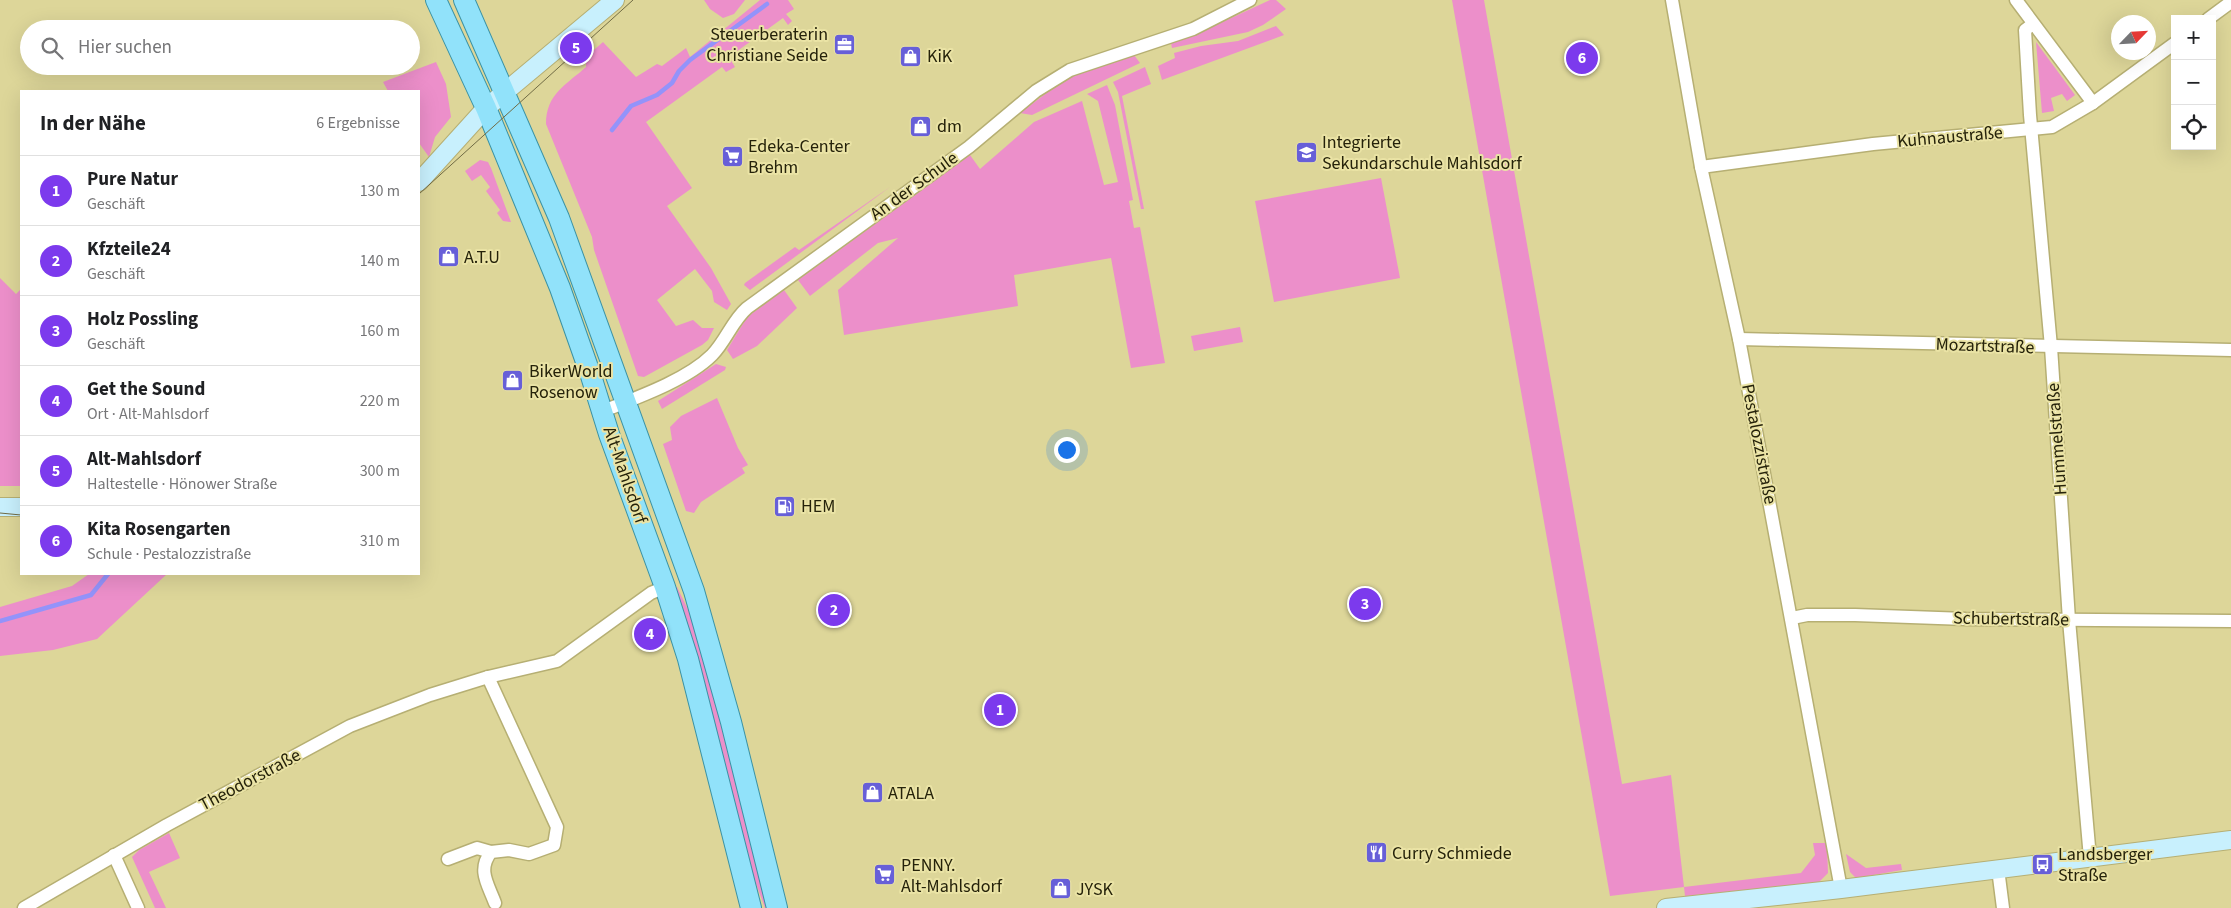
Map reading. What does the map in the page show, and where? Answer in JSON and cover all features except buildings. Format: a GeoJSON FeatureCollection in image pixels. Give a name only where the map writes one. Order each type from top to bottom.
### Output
{"type":"FeatureCollection","features":[{"type":"Feature","properties":{"kind":"main road","name":"Alt-Mahlsdorf"},"geometry":{"type":"LineString","coordinates":[[436,0],[486,108],[560,288],[603,411],[609,434],[688,659],[751,908]]}},
{"type":"Feature","properties":{"kind":"main road","name":"Alt-Mahlsdorf"},"geometry":{"type":"LineString","coordinates":[[464,0],[506,91],[572,250],[625,403],[694,590],[731,722],[777,908]]}},
{"type":"Feature","properties":{"kind":"street"},"geometry":{"type":"LineString","coordinates":[[420,181],[486,108],[615,0]]}},
{"type":"Feature","properties":{"kind":"street","name":"An der Schule"},"geometry":{"type":"LineString","coordinates":[[603,411],[654,390],[701,364],[716,350],[747,308],[973,144],[1036,91],[1070,70],[1193,29],[1250,0]]}},
{"type":"Feature","properties":{"kind":"street","name":"Pestalozzistraße"},"geometry":{"type":"LineString","coordinates":[[1672,0],[1701,167],[1740,339],[1841,889]]}},
{"type":"Feature","properties":{"kind":"street"},"geometry":{"type":"LineString","coordinates":[[2016,0],[2093,103]]}},
{"type":"Feature","properties":{"kind":"street"},"geometry":{"type":"LineString","coordinates":[[2213,15],[2231,2]]}},
{"type":"Feature","properties":{"kind":"street","name":"Hummelstraße"},"geometry":{"type":"LineString","coordinates":[[2033,24],[2025,30],[2031,129],[2051,347],[2069,620],[2090,858]]}},
{"type":"Feature","properties":{"kind":"street","name":"Kuhnaustraße"},"geometry":{"type":"LineString","coordinates":[[1701,167],[1872,144],[2052,127],[2093,103],[2171,46]]}},
{"type":"Feature","properties":{"kind":"street","name":"Mozartstraße"},"geometry":{"type":"LineString","coordinates":[[1740,339],[2231,350]]}},
{"type":"Feature","properties":{"kind":"street"},"geometry":{"type":"LineString","coordinates":[[0,507],[20,507]]}},
{"type":"Feature","properties":{"kind":"street","name":"Theodorstraße"},"geometry":{"type":"LineString","coordinates":[[24,908],[114,856],[350,726],[430,694],[488,677],[557,661],[651,593],[664,588]]}},
{"type":"Feature","properties":{"kind":"street","name":"Schubertstraße"},"geometry":{"type":"LineString","coordinates":[[1792,618],[1807,615],[1855,615],[2069,620],[2231,621]]}},
{"type":"Feature","properties":{"kind":"street"},"geometry":{"type":"LineString","coordinates":[[448,859],[476,848],[491,852],[509,850],[529,854],[554,845],[557,827],[488,677]]}},
{"type":"Feature","properties":{"kind":"street"},"geometry":{"type":"LineString","coordinates":[[1666,908],[1737,904],[1841,889],[2231,840]]}},
{"type":"Feature","properties":{"kind":"street"},"geometry":{"type":"LineString","coordinates":[[491,852],[484,862],[484,876],[495,903]]}},
{"type":"Feature","properties":{"kind":"street"},"geometry":{"type":"LineString","coordinates":[[114,856],[138,908]]}},
{"type":"Feature","properties":{"kind":"street"},"geometry":{"type":"LineString","coordinates":[[1998,869],[2002,908]]}},
{"type":"Feature","properties":{"kind":"shaded area"},"geometry":{"type":"Polygon","coordinates":[[[704,0],[745,0],[734,14],[723,18],[710,9],[704,0]]]}},
{"type":"Feature","properties":{"kind":"shaded area"},"geometry":{"type":"Polygon","coordinates":[[[760,0],[788,0],[794,9],[786,14],[792,21],[788,25],[783,18],[729,57],[735,67],[726,72],[722,67],[646,122],[692,188],[667,206],[711,268],[731,304],[727,310],[714,302],[712,291],[695,269],[657,300],[676,326],[693,320],[702,328],[714,328],[708,340],[644,377],[638,376],[594,250],[592,237],[546,124],[549,105],[559,91],[586,67],[586,57],[603,42],[636,77],[657,64],[662,66],[686,48],[690,57],[760,0]]]}},
{"type":"Feature","properties":{"kind":"shaded area"},"geometry":{"type":"Polygon","coordinates":[[[1270,0],[1276,0],[1286,9],[1263,25],[1248,32],[1172,48],[1171,43],[1188,38],[1270,0]]]}},
{"type":"Feature","properties":{"kind":"shaded area"},"geometry":{"type":"Polygon","coordinates":[[[1452,0],[1484,0],[1622,784],[1671,775],[1684,887],[1610,896],[1452,0]]]}},
{"type":"Feature","properties":{"kind":"shaded area"},"geometry":{"type":"Polygon","coordinates":[[[1276,26],[1284,35],[1162,80],[1158,66],[1175,58],[1174,53],[1201,46],[1238,41],[1276,26]]]}},
{"type":"Feature","properties":{"kind":"shaded area"},"geometry":{"type":"Polygon","coordinates":[[[2036,42],[2075,95],[2067,101],[2062,94],[2051,98],[2054,111],[2042,113],[2036,42]]]}},
{"type":"Feature","properties":{"kind":"shaded area"},"geometry":{"type":"Polygon","coordinates":[[[1134,55],[1140,63],[1032,115],[1020,113],[1069,76],[1134,55]]]}},
{"type":"Feature","properties":{"kind":"shaded area"},"geometry":{"type":"Polygon","coordinates":[[[436,62],[446,84],[451,117],[435,137],[429,157],[420,144],[420,90],[387,90],[383,82],[402,75],[420,75],[420,68],[436,62]]]}},
{"type":"Feature","properties":{"kind":"shaded area"},"geometry":{"type":"Polygon","coordinates":[[[1145,67],[1151,84],[1122,96],[1144,209],[1141,209],[1118,92],[1113,82],[1145,67]]]}},
{"type":"Feature","properties":{"kind":"shaded area"},"geometry":{"type":"Polygon","coordinates":[[[1107,85],[1115,105],[1133,200],[1129,201],[1134,228],[1140,227],[1165,363],[1131,368],[1111,258],[1014,275],[1018,306],[844,335],[838,290],[898,238],[878,243],[810,296],[798,280],[970,155],[980,169],[1034,122],[1082,101],[1104,185],[1118,182],[1098,101],[1087,94],[1107,85]]]}},
{"type":"Feature","properties":{"kind":"shaded area"},"geometry":{"type":"Polygon","coordinates":[[[480,160],[488,162],[491,168],[511,222],[503,221],[497,213],[500,210],[486,191],[490,187],[481,175],[472,181],[465,171],[480,160]]]}},
{"type":"Feature","properties":{"kind":"shaded area"},"geometry":{"type":"Polygon","coordinates":[[[1381,178],[1400,278],[1274,302],[1255,201],[1381,178]]]}},
{"type":"Feature","properties":{"kind":"shaded area"},"geometry":{"type":"Polygon","coordinates":[[[890,187],[750,290],[744,285],[795,247],[799,250],[890,187]]]}},
{"type":"Feature","properties":{"kind":"shaded area"},"geometry":{"type":"Polygon","coordinates":[[[0,278],[16,294],[20,290],[20,486],[0,486],[0,278]]]}},
{"type":"Feature","properties":{"kind":"shaded area"},"geometry":{"type":"Polygon","coordinates":[[[784,290],[797,308],[757,346],[733,359],[727,350],[747,317],[784,290]]]}},
{"type":"Feature","properties":{"kind":"shaded area"},"geometry":{"type":"Polygon","coordinates":[[[1240,327],[1243,342],[1194,351],[1191,336],[1240,327]]]}},
{"type":"Feature","properties":{"kind":"shaded area"},"geometry":{"type":"Polygon","coordinates":[[[716,364],[726,367],[725,370],[662,409],[658,401],[716,364]]]}},
{"type":"Feature","properties":{"kind":"shaded area"},"geometry":{"type":"Polygon","coordinates":[[[717,398],[738,448],[748,465],[742,468],[745,473],[701,502],[694,513],[686,511],[663,444],[672,440],[670,427],[681,416],[717,398]]]}},
{"type":"Feature","properties":{"kind":"shaded area"},"geometry":{"type":"Polygon","coordinates":[[[88,575],[166,575],[97,639],[53,650],[0,656],[0,607],[72,586],[88,575]]]}},
{"type":"Feature","properties":{"kind":"shaded area"},"geometry":{"type":"Polygon","coordinates":[[[677,587],[696,626],[770,908],[765,908],[746,857],[673,588],[677,587]]]}},
{"type":"Feature","properties":{"kind":"shaded area"},"geometry":{"type":"Polygon","coordinates":[[[169,833],[180,858],[149,872],[166,908],[155,908],[132,857],[139,850],[169,833]]]}},
{"type":"Feature","properties":{"kind":"shaded area"},"geometry":{"type":"Polygon","coordinates":[[[1813,843],[1825,843],[1827,845],[1828,873],[1818,883],[1685,896],[1684,887],[1801,873],[1815,855],[1813,843]]]}},
{"type":"Feature","properties":{"kind":"shaded area"},"geometry":{"type":"Polygon","coordinates":[[[1846,854],[1866,868],[1901,864],[1902,870],[1856,878],[1850,872],[1846,854]]]}},
{"type":"Feature","properties":{"kind":"waterway"},"geometry":{"type":"LineString","coordinates":[[612,130],[631,106],[657,95],[672,83],[679,71],[690,60],[767,4]]}},
{"type":"Feature","properties":{"kind":"waterway"},"geometry":{"type":"LineString","coordinates":[[0,621],[91,595],[107,575]]}},
{"type":"Feature","properties":{"kind":"tram line"},"geometry":{"type":"LineString","coordinates":[[420,193],[633,0]]}},
{"type":"Feature","properties":{"kind":"tram line"},"geometry":{"type":"LineString","coordinates":[[0,513],[20,515]]}},
{"type":"Feature","properties":{"kind":"place","name":"Steuerberaterin Christiane Seide"},"geometry":{"type":"Point","coordinates":[844,44]}},
{"type":"Feature","properties":{"kind":"place","name":"Alt-Mahlsdorf"},"geometry":{"type":"Point","coordinates":[576,48]}},
{"type":"Feature","properties":{"kind":"place","name":"KiK"},"geometry":{"type":"Point","coordinates":[911,56]}},
{"type":"Feature","properties":{"kind":"place","name":"Kita Rosengarten"},"geometry":{"type":"Point","coordinates":[1582,58]}},
{"type":"Feature","properties":{"kind":"place","name":"dm"},"geometry":{"type":"Point","coordinates":[921,126]}},
{"type":"Feature","properties":{"kind":"place","name":"Integrierte Sekundarschule Mahlsdorf"},"geometry":{"type":"Point","coordinates":[1306,152]}},
{"type":"Feature","properties":{"kind":"place","name":"Edeka-Center Brehm"},"geometry":{"type":"Point","coordinates":[732,156]}},
{"type":"Feature","properties":{"kind":"place","name":"A.T.U"},"geometry":{"type":"Point","coordinates":[448,257]}},
{"type":"Feature","properties":{"kind":"place","name":"BikerWorld Rosenow"},"geometry":{"type":"Point","coordinates":[513,381]}},
{"type":"Feature","properties":{"kind":"place","name":"HEM"},"geometry":{"type":"Point","coordinates":[785,506]}},
{"type":"Feature","properties":{"kind":"place","name":"Holz Possling"},"geometry":{"type":"Point","coordinates":[1365,604]}},
{"type":"Feature","properties":{"kind":"place","name":"Kfzteile24"},"geometry":{"type":"Point","coordinates":[834,610]}},
{"type":"Feature","properties":{"kind":"place","name":"Get the Sound"},"geometry":{"type":"Point","coordinates":[650,634]}},
{"type":"Feature","properties":{"kind":"place","name":"Pure Natur"},"geometry":{"type":"Point","coordinates":[1000,710]}},
{"type":"Feature","properties":{"kind":"place","name":"ATALA"},"geometry":{"type":"Point","coordinates":[872,793]}},
{"type":"Feature","properties":{"kind":"place","name":"Curry Schmiede"},"geometry":{"type":"Point","coordinates":[1376,853]}},
{"type":"Feature","properties":{"kind":"place","name":"Landsberger Straße"},"geometry":{"type":"Point","coordinates":[2042,864]}},
{"type":"Feature","properties":{"kind":"place","name":"PENNY. Alt-Mahlsdorf"},"geometry":{"type":"Point","coordinates":[885,875]}},
{"type":"Feature","properties":{"kind":"place","name":"JYSK"},"geometry":{"type":"Point","coordinates":[1060,889]}}]}
